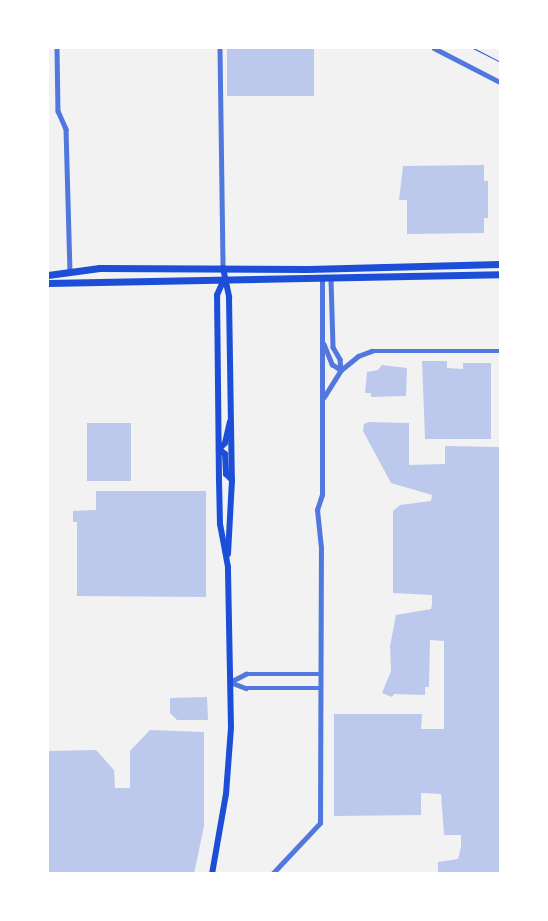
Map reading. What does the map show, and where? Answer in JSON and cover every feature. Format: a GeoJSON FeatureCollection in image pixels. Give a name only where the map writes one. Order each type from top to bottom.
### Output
{"type":"FeatureCollection","features":[{"type":"Feature","properties":{"kind":"main road"},"geometry":{"type":"LineString","coordinates":[[48,275],[70,270],[308,269],[500,264]]}},
{"type":"Feature","properties":{"kind":"main road"},"geometry":{"type":"LineString","coordinates":[[212,874],[226,794],[230,682],[228,568],[232,480],[229,294],[223,268]]}},
{"type":"Feature","properties":{"kind":"main road"},"geometry":{"type":"LineString","coordinates":[[48,283],[224,279],[322,280],[409,274],[500,274]]}},
{"type":"Feature","properties":{"kind":"main road"},"geometry":{"type":"LineString","coordinates":[[224,279],[217,295],[220,524],[228,568]]}},
{"type":"Feature","properties":{"kind":"main road"},"geometry":{"type":"LineString","coordinates":[[219,450],[225,444],[231,422]]}},
{"type":"Feature","properties":{"kind":"main road"},"geometry":{"type":"LineString","coordinates":[[219,450],[225,454],[226,474],[232,480]]}},
{"type":"Feature","properties":{"kind":"street"},"geometry":{"type":"LineString","coordinates":[[57,48],[58,111],[66,129],[70,270]]}},
{"type":"Feature","properties":{"kind":"street"},"geometry":{"type":"LineString","coordinates":[[220,48],[223,268]]}},
{"type":"Feature","properties":{"kind":"street"},"geometry":{"type":"LineString","coordinates":[[434,48],[500,82]]}},
{"type":"Feature","properties":{"kind":"street"},"geometry":{"type":"LineString","coordinates":[[331,279],[333,348],[340,359],[341,370]]}},
{"type":"Feature","properties":{"kind":"street"},"geometry":{"type":"LineString","coordinates":[[272,874],[320,823],[321,543],[317,510],[322,495],[322,280]]}},
{"type":"Feature","properties":{"kind":"street"},"geometry":{"type":"LineString","coordinates":[[322,341],[332,364],[341,370]]}},
{"type":"Feature","properties":{"kind":"street"},"geometry":{"type":"LineString","coordinates":[[323,401],[333,378],[358,356],[372,351],[500,351]]}},
{"type":"Feature","properties":{"kind":"street"},"geometry":{"type":"LineString","coordinates":[[230,682],[246,674],[320,674]]}},
{"type":"Feature","properties":{"kind":"street"},"geometry":{"type":"LineString","coordinates":[[230,682],[246,688],[320,688]]}},
{"type":"Feature","properties":{"kind":"path"},"geometry":{"type":"LineString","coordinates":[[473,48],[500,62]]}},
{"type":"Feature","properties":{"kind":"building"},"geometry":{"type":"Polygon","coordinates":[[[227,48],[314,48],[314,96],[227,96],[227,48]]]}},
{"type":"Feature","properties":{"kind":"building"},"geometry":{"type":"Polygon","coordinates":[[[484,165],[484,181],[488,181],[488,218],[484,218],[484,233],[407,234],[407,200],[399,200],[403,166],[484,165]]]}},
{"type":"Feature","properties":{"kind":"building"},"geometry":{"type":"Polygon","coordinates":[[[422,361],[447,361],[447,368],[463,369],[463,363],[491,363],[491,439],[425,439],[422,361]]]}},
{"type":"Feature","properties":{"kind":"building"},"geometry":{"type":"Polygon","coordinates":[[[382,365],[407,368],[406,396],[371,397],[371,393],[365,393],[367,372],[378,370],[382,365]]]}},
{"type":"Feature","properties":{"kind":"building"},"geometry":{"type":"Polygon","coordinates":[[[369,422],[409,423],[409,465],[445,464],[445,446],[500,447],[500,874],[438,874],[438,862],[458,859],[461,847],[461,835],[444,835],[441,794],[421,793],[421,815],[334,816],[334,714],[422,714],[421,729],[444,729],[444,641],[430,640],[429,687],[425,687],[425,695],[394,694],[392,697],[382,693],[391,671],[390,646],[396,615],[431,609],[432,604],[432,595],[393,593],[393,511],[400,505],[431,501],[432,495],[391,483],[363,431],[364,424],[369,422]]]}},
{"type":"Feature","properties":{"kind":"building"},"geometry":{"type":"Polygon","coordinates":[[[87,423],[131,423],[131,481],[87,481],[87,423]]]}},
{"type":"Feature","properties":{"kind":"building"},"geometry":{"type":"Polygon","coordinates":[[[96,491],[206,491],[206,597],[77,596],[77,522],[73,522],[73,511],[96,510],[96,491]]]}},
{"type":"Feature","properties":{"kind":"building"},"geometry":{"type":"Polygon","coordinates":[[[207,697],[208,720],[177,720],[170,713],[170,698],[207,697]]]}},
{"type":"Feature","properties":{"kind":"building"},"geometry":{"type":"Polygon","coordinates":[[[150,730],[204,732],[204,826],[194,874],[48,874],[48,751],[96,750],[114,770],[115,788],[130,788],[130,751],[150,730]]]}}]}
